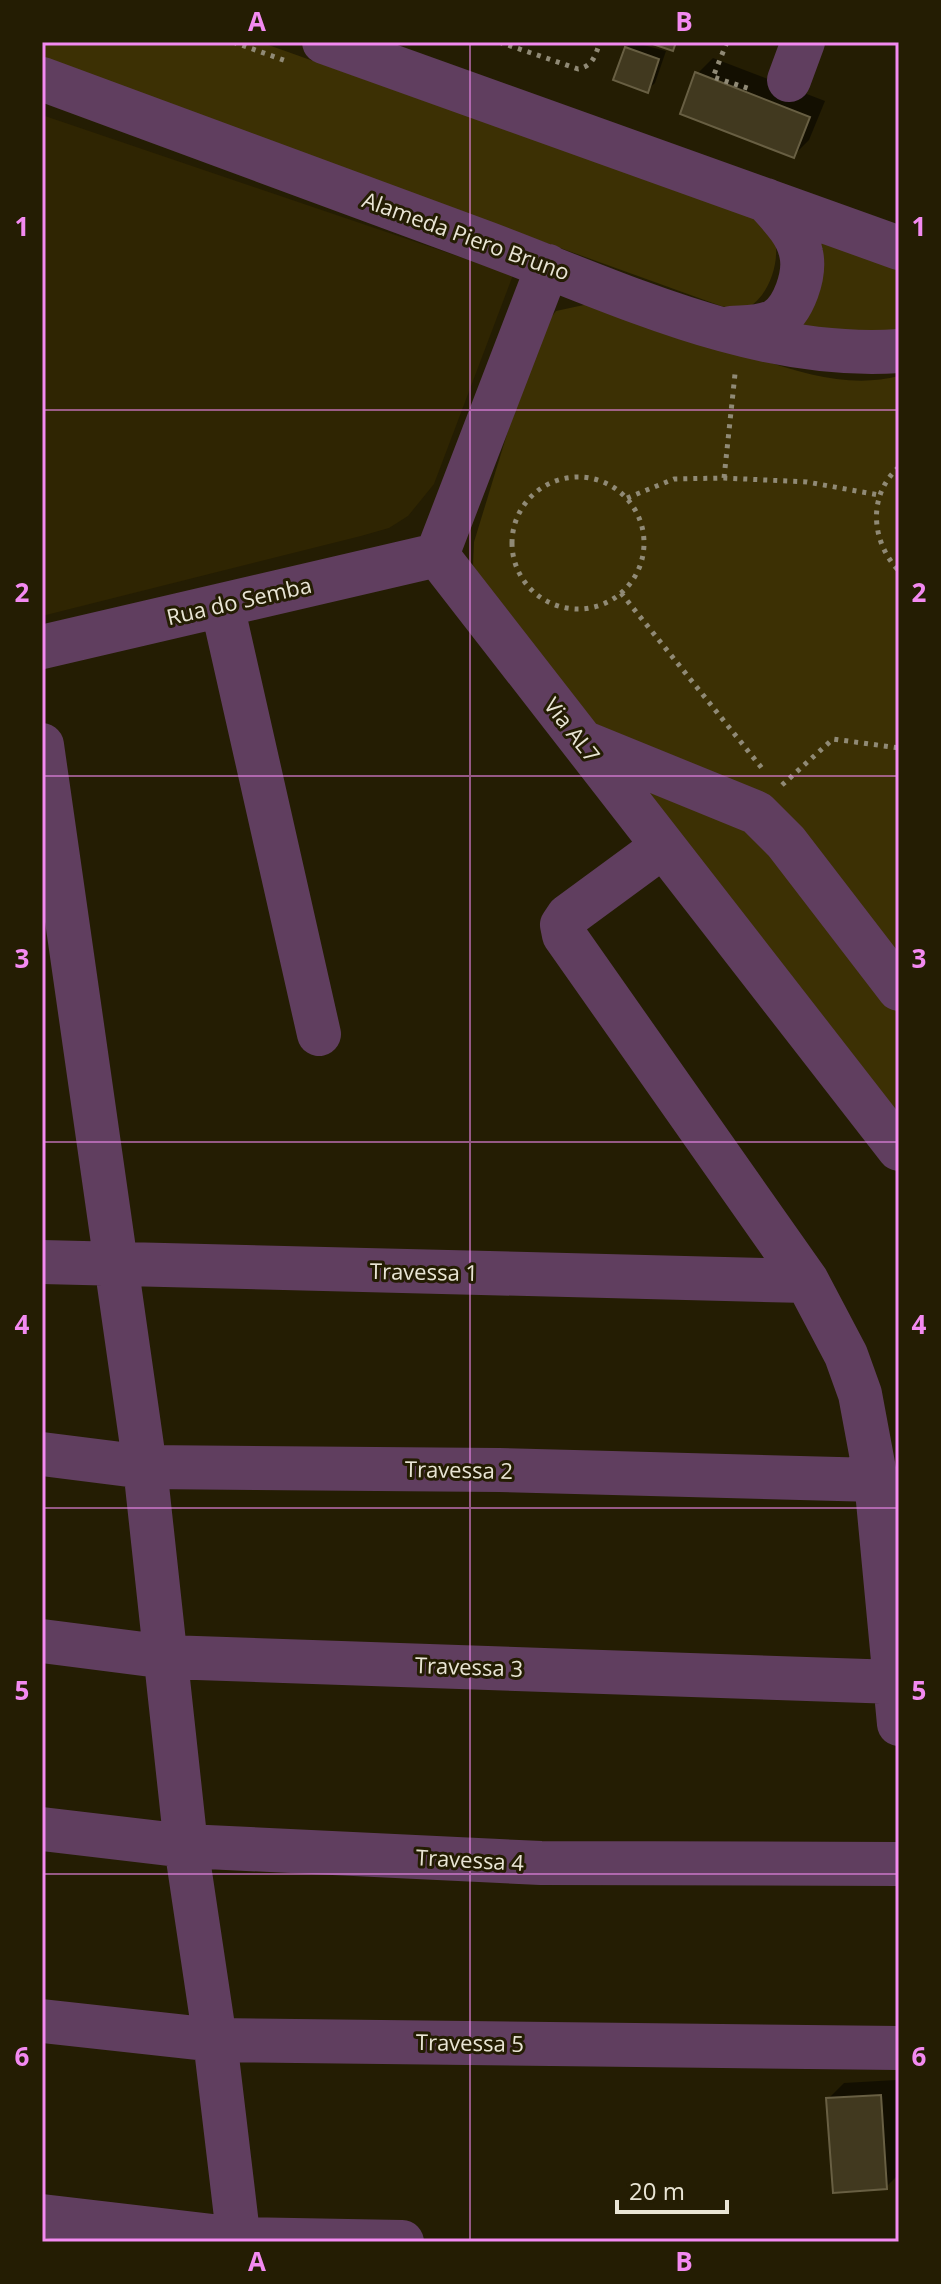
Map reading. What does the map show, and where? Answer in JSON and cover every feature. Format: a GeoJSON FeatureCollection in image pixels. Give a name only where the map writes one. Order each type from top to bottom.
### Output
{"type":"FeatureCollection","features":[{"type":"Feature","properties":{"kind":"street"},"geometry":{"type":"LineString","coordinates":[[308,53],[766,200],[899,248]]}},
{"type":"Feature","properties":{"kind":"street","name":"Alameda Piero Bruno"},"geometry":{"type":"LineString","coordinates":[[42,79],[650,305],[789,345],[859,353],[899,351]]}},
{"type":"Feature","properties":{"kind":"street"},"geometry":{"type":"LineString","coordinates":[[724,328],[759,327],[776,320],[790,305],[800,279],[802,254],[794,234],[766,200]]}},
{"type":"Feature","properties":{"kind":"street"},"geometry":{"type":"LineString","coordinates":[[437,555],[548,266]]}},
{"type":"Feature","properties":{"kind":"street","name":"Rua do Semba"},"geometry":{"type":"LineString","coordinates":[[42,647],[437,555]]}},
{"type":"Feature","properties":{"kind":"street","name":"Via AL7"},"geometry":{"type":"LineString","coordinates":[[437,555],[899,1149]]}},
{"type":"Feature","properties":{"kind":"street"},"geometry":{"type":"LineString","coordinates":[[222,605],[319,1034]]}},
{"type":"Feature","properties":{"kind":"street"},"geometry":{"type":"LineString","coordinates":[[580,741],[757,813],[786,842],[899,989]]}},
{"type":"Feature","properties":{"kind":"street"},"geometry":{"type":"LineString","coordinates":[[42,745],[145,1467],[186,1846],[215,2040],[238,2240]]}},
{"type":"Feature","properties":{"kind":"street"},"geometry":{"type":"LineString","coordinates":[[662,847],[568,916],[562,925],[564,935],[807,1281],[846,1355],[860,1394],[876,1480],[898,1703]]}},
{"type":"Feature","properties":{"kind":"street","name":"Travessa 1"},"geometry":{"type":"LineString","coordinates":[[42,1262],[807,1281]]}},
{"type":"Feature","properties":{"kind":"street","name":"Travessa 2"},"geometry":{"type":"LineString","coordinates":[[42,1454],[145,1467],[499,1470],[876,1480]]}},
{"type":"Feature","properties":{"kind":"street","name":"Travessa 3"},"geometry":{"type":"LineString","coordinates":[[42,1641],[167,1657],[898,1703]]}},
{"type":"Feature","properties":{"kind":"street","name":"Travessa 4"},"geometry":{"type":"LineString","coordinates":[[42,1829],[186,1846],[541,1863],[899,1864]]}},
{"type":"Feature","properties":{"kind":"street","name":"Travessa 5"},"geometry":{"type":"LineString","coordinates":[[42,2021],[215,2040],[899,2048]]}},
{"type":"Feature","properties":{"kind":"street"},"geometry":{"type":"LineString","coordinates":[[42,2216],[238,2240],[402,2242]]}},
{"type":"Feature","properties":{"kind":"path"},"geometry":{"type":"LineString","coordinates":[[233,42],[308,53]]}},
{"type":"Feature","properties":{"kind":"path"},"geometry":{"type":"LineString","coordinates":[[499,42],[578,69],[587,67],[593,61],[600,42]]}},
{"type":"Feature","properties":{"kind":"path"},"geometry":{"type":"LineString","coordinates":[[724,478],[736,370]]}},
{"type":"Feature","properties":{"kind":"path"},"geometry":{"type":"LineString","coordinates":[[899,467],[891,474],[879,495],[875,519],[879,542],[889,561],[899,571]]}},
{"type":"Feature","properties":{"kind":"path"},"geometry":{"type":"LineString","coordinates":[[570,477],[590,478],[610,485],[627,498],[641,526],[642,558],[634,577],[621,593],[604,604],[584,610],[564,608],[545,601],[529,588],[518,571],[512,551],[513,531],[520,512],[532,495],[549,483],[570,477]]}},
{"type":"Feature","properties":{"kind":"path"},"geometry":{"type":"LineString","coordinates":[[627,498],[674,479],[724,478],[807,482],[879,495]]}},
{"type":"Feature","properties":{"kind":"path"},"geometry":{"type":"LineString","coordinates":[[621,593],[768,776]]}},
{"type":"Feature","properties":{"kind":"path"},"geometry":{"type":"LineString","coordinates":[[778,789],[833,739],[899,748]]}},
{"type":"Feature","properties":{"kind":"shaded area"},"geometry":{"type":"Polygon","coordinates":[[[42,42],[260,42],[754,218],[769,228],[774,239],[776,250],[772,276],[759,298],[750,306],[740,310],[721,306],[42,61],[42,42]]]}},
{"type":"Feature","properties":{"kind":"shaded area"},"geometry":{"type":"Polygon","coordinates":[[[42,115],[513,275],[434,484],[408,516],[389,528],[361,536],[42,616],[42,115]]]}},
{"type":"Feature","properties":{"kind":"shaded area"},"geometry":{"type":"Polygon","coordinates":[[[814,238],[899,269],[899,336],[783,329],[814,238]]]}},
{"type":"Feature","properties":{"kind":"shaded area"},"geometry":{"type":"Polygon","coordinates":[[[593,303],[806,373],[853,380],[899,376],[899,1126],[480,585],[473,565],[474,542],[533,349],[556,311],[593,303]]]}},
{"type":"Feature","properties":{"kind":"building"},"geometry":{"type":"Polygon","coordinates":[[[647,42],[676,42],[673,51],[647,42]]]}},
{"type":"Feature","properties":{"kind":"building"},"geometry":{"type":"Polygon","coordinates":[[[625,47],[659,59],[648,93],[613,80],[625,47]]]}},
{"type":"Feature","properties":{"kind":"building"},"geometry":{"type":"Polygon","coordinates":[[[695,72],[810,117],[794,158],[680,114],[695,72]]]}},
{"type":"Feature","properties":{"kind":"building"},"geometry":{"type":"Polygon","coordinates":[[[881,2095],[887,2189],[833,2193],[826,2098],[881,2095]]]}}]}
